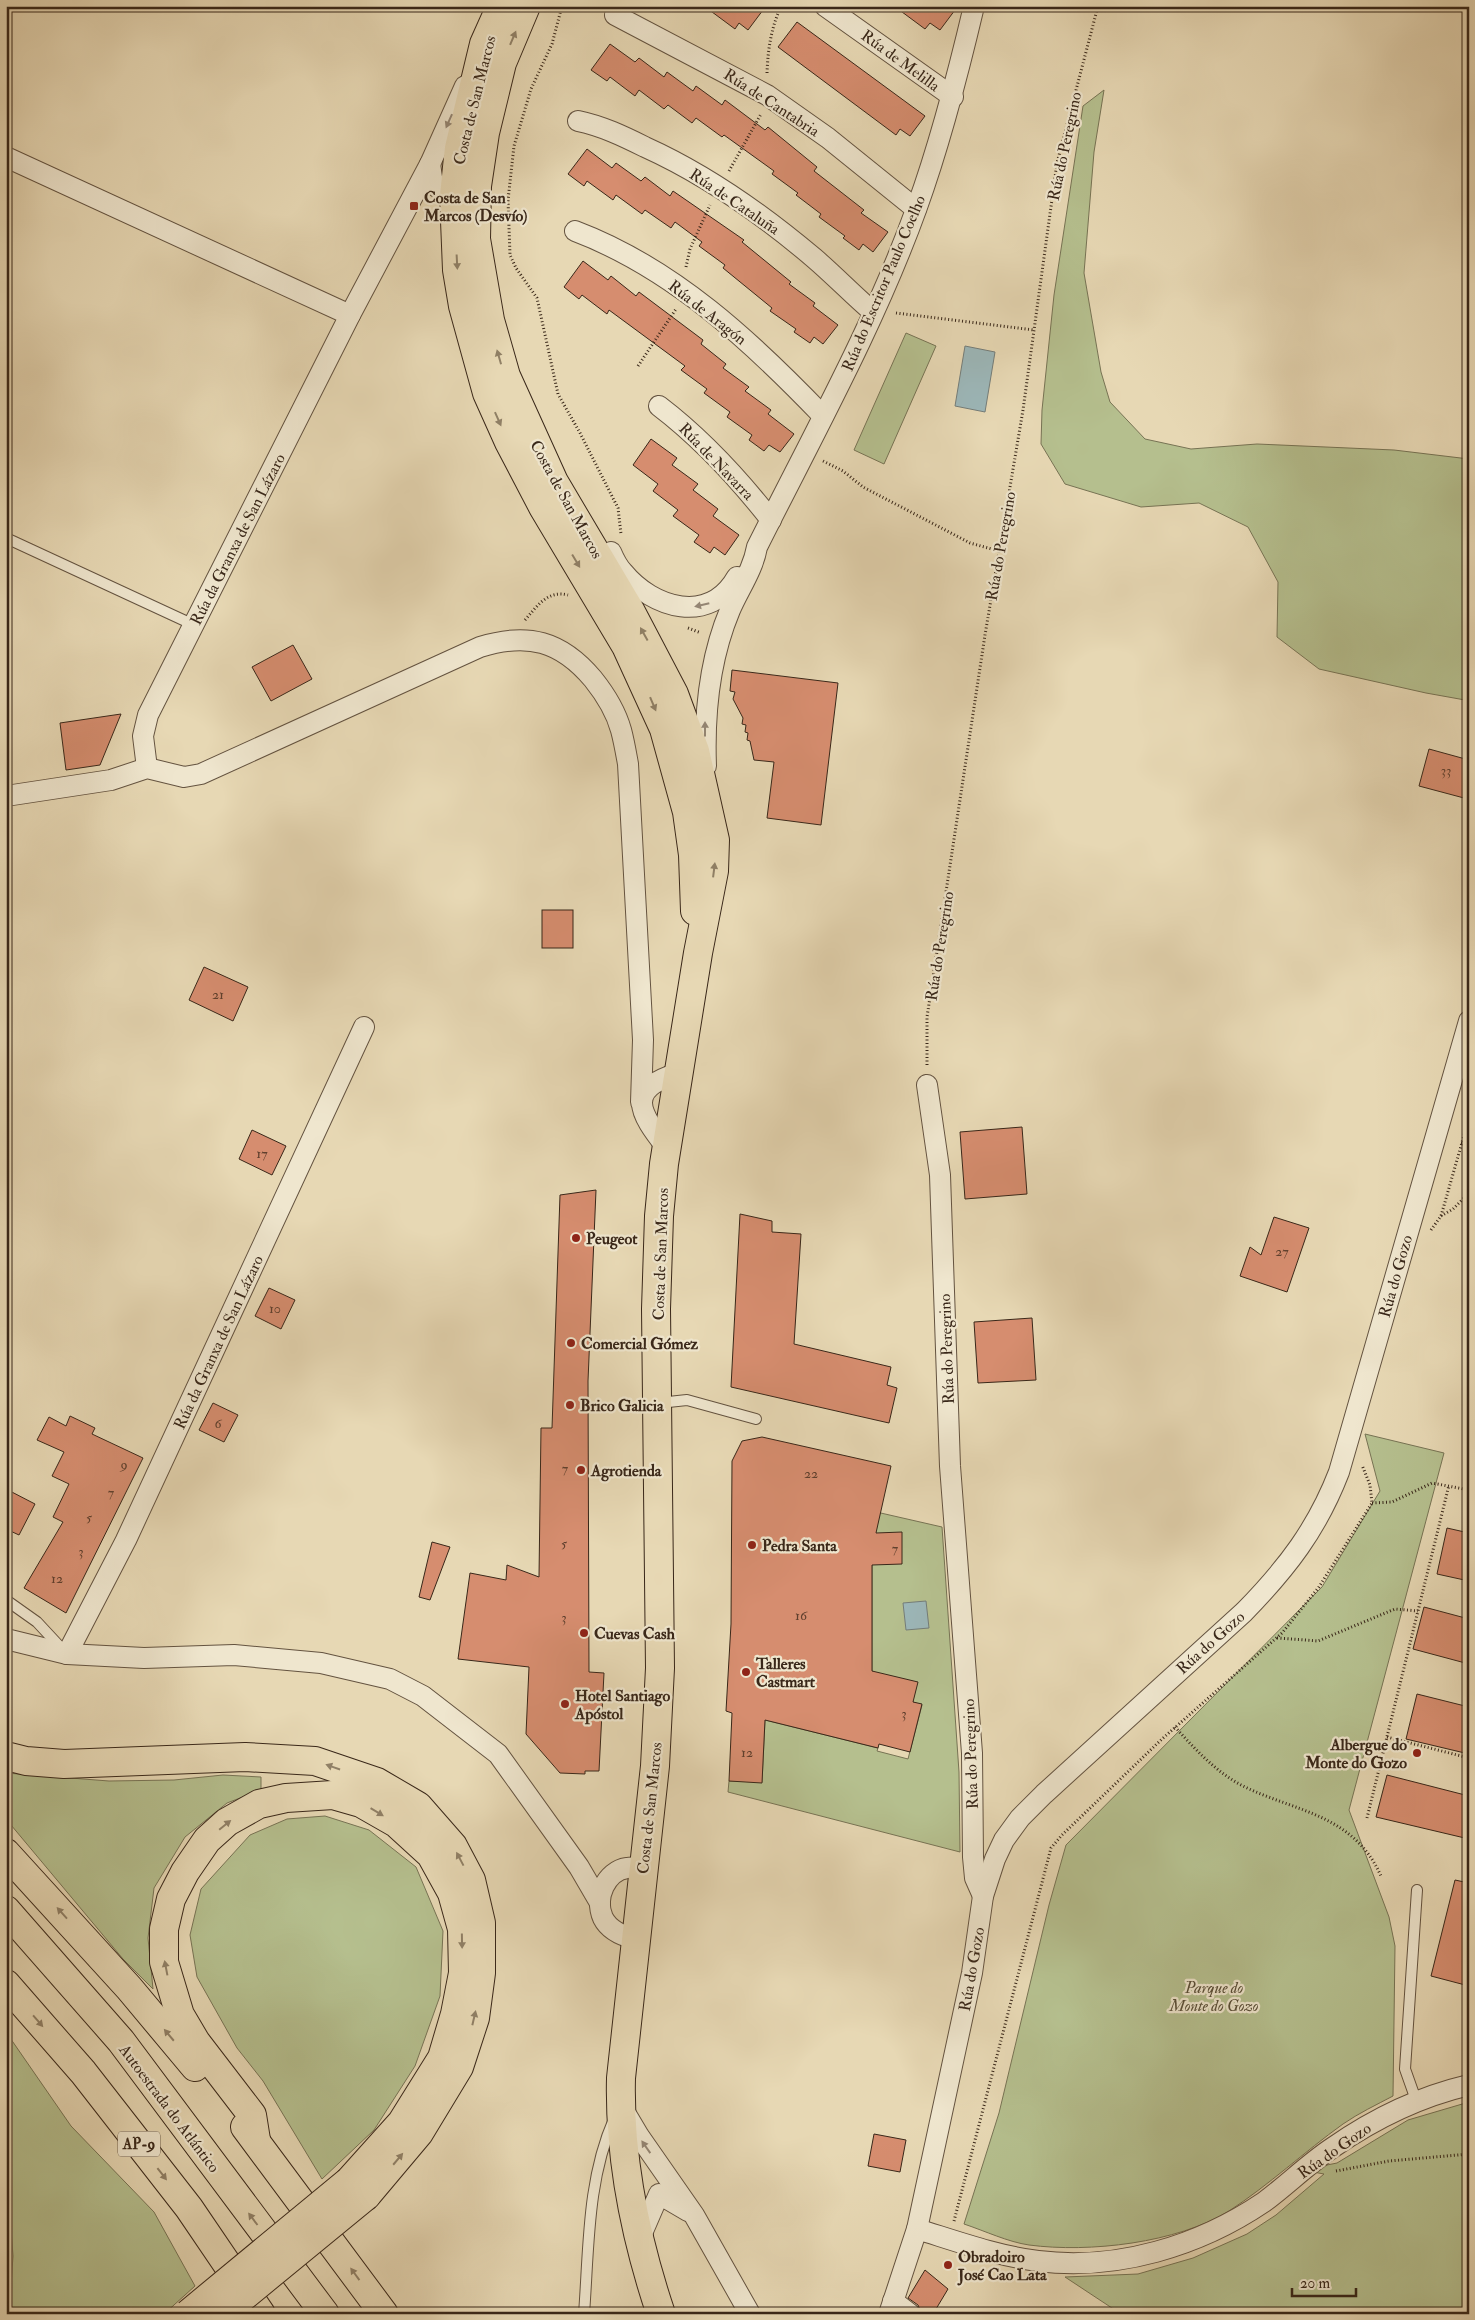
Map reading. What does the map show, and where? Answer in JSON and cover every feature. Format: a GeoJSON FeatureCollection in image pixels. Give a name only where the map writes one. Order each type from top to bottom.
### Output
{"type":"FeatureCollection","features":[{"type":"Feature","properties":{"kind":"main road","name":"Costa de San Marcos"},"geometry":{"type":"LineString","coordinates":[[501,6],[493,54],[477,186],[476,239],[490,320],[499,358],[514,397],[554,482],[619,590],[663,669],[685,720],[706,795],[712,822],[715,854],[714,870],[698,953],[670,1076],[667,1148],[659,1225],[656,1309],[660,1668],[654,1766],[622,2068],[620,2104],[626,2177],[641,2246],[661,2314]]}},
{"type":"Feature","properties":{"kind":"main road","name":"Costa de San Marcos"},"geometry":{"type":"LineString","coordinates":[[526,6],[493,54],[456,175],[457,270],[463,306],[487,393],[509,442],[544,507],[626,646],[642,677],[667,737],[681,786],[691,834],[698,953]]}},
{"type":"Feature","properties":{"kind":"main road"},"geometry":{"type":"LineString","coordinates":[[456,175],[466,223],[476,239]]}},
{"type":"Feature","properties":{"kind":"main road"},"geometry":{"type":"LineString","coordinates":[[6,1756],[26,1761],[64,1764],[246,1757],[315,1761],[377,1782],[418,1806],[453,1846],[471,1880],[481,1923],[481,1973],[475,2018],[459,2067],[420,2133],[222,2314]]}},
{"type":"Feature","properties":{"kind":"main road"},"geometry":{"type":"LineString","coordinates":[[188,2314],[358,2188],[442,2058],[455,2014],[463,1973],[462,1929],[452,1893],[431,1855],[396,1823],[361,1803],[333,1795],[286,1798],[259,1804],[228,1822],[207,1840],[185,1872],[171,1899],[164,1929],[164,1962],[180,2015],[196,2042],[252,2115],[256,2140]]}},
{"type":"Feature","properties":{"kind":"main road"},"geometry":{"type":"LineString","coordinates":[[6,1853],[130,1988],[256,2140],[384,2314]]}},
{"type":"Feature","properties":{"kind":"main road","name":"Autoestrada do Atlántico"},"geometry":{"type":"LineString","coordinates":[[6,1910],[121,2041],[324,2314]]}},
{"type":"Feature","properties":{"kind":"main road","name":"AP-9"},"geometry":{"type":"LineString","coordinates":[[6,1984],[83,2072],[189,2208],[261,2314]]}},
{"type":"Feature","properties":{"kind":"street","name":"Rúa de Melilla"},"geometry":{"type":"LineString","coordinates":[[825,6],[953,97]]}},
{"type":"Feature","properties":{"kind":"street","name":"Rúa do Escritor Paulo Coelho"},"geometry":{"type":"LineString","coordinates":[[554,482],[573,499],[597,528],[622,572],[645,593],[668,604],[688,607],[714,602],[725,594],[749,554],[757,546],[771,520],[873,312],[916,209],[953,97],[974,6]]}},
{"type":"Feature","properties":{"kind":"street","name":"Rúa de Cantabria"},"geometry":{"type":"LineString","coordinates":[[615,15],[767,94],[828,138],[916,209]]}},
{"type":"Feature","properties":{"kind":"street","name":"Rúa da Granxa de San Lázaro"},"geometry":{"type":"LineString","coordinates":[[148,768],[143,736],[148,715],[350,315],[409,202],[493,54]]}},
{"type":"Feature","properties":{"kind":"street","name":"Rúa de Cataluña"},"geometry":{"type":"LineString","coordinates":[[578,121],[600,126],[642,145],[719,187],[758,213],[814,258],[873,312]]}},
{"type":"Feature","properties":{"kind":"street","name":"Rúa da Granxa de San Lázaro"},"geometry":{"type":"LineString","coordinates":[[409,202],[456,175],[445,150],[430,164]]}},
{"type":"Feature","properties":{"kind":"street"},"geometry":{"type":"LineString","coordinates":[[6,157],[350,315]]}},
{"type":"Feature","properties":{"kind":"street"},"geometry":{"type":"LineString","coordinates":[[430,164],[456,175]]}},
{"type":"Feature","properties":{"kind":"street","name":"Rúa de Aragón"},"geometry":{"type":"LineString","coordinates":[[575,231],[597,239],[644,265],[712,310],[763,356],[823,416]]}},
{"type":"Feature","properties":{"kind":"street","name":"Rúa de Navarra"},"geometry":{"type":"LineString","coordinates":[[659,406],[681,423],[723,465],[771,520]]}},
{"type":"Feature","properties":{"kind":"street","name":"Rúa do Escritor Paulo Coelho"},"geometry":{"type":"LineString","coordinates":[[706,795],[705,713],[710,676],[730,611],[755,560],[757,546]]}},
{"type":"Feature","properties":{"kind":"street"},"geometry":{"type":"LineString","coordinates":[[6,796],[111,780],[148,768],[184,777],[201,774],[480,647],[514,640],[545,643],[570,656],[601,688],[621,729],[628,764],[643,1040],[642,1113],[648,1125],[667,1148]]}},
{"type":"Feature","properties":{"kind":"street","name":"Rúa do Gozo"},"geometry":{"type":"LineString","coordinates":[[910,2314],[891,2307],[917,2229],[972,1973],[983,1896],[995,1859],[1004,1840],[1020,1818],[1244,1612],[1288,1564],[1318,1520],[1339,1472],[1469,1021]]}},
{"type":"Feature","properties":{"kind":"street","name":"Rúa da Granxa de San Lázaro"},"geometry":{"type":"LineString","coordinates":[[67,1654],[126,1540],[364,1028]]}},
{"type":"Feature","properties":{"kind":"street"},"geometry":{"type":"LineString","coordinates":[[643,1040],[654,1072],[670,1076]]}},
{"type":"Feature","properties":{"kind":"street"},"geometry":{"type":"LineString","coordinates":[[641,1102],[646,1089],[670,1076]]}},
{"type":"Feature","properties":{"kind":"street","name":"Rúa do Peregrino"},"geometry":{"type":"LineString","coordinates":[[927,1085],[940,1175],[950,1466],[972,1753],[973,1857],[975,1878],[983,1896]]}},
{"type":"Feature","properties":{"kind":"street"},"geometry":{"type":"LineString","coordinates":[[6,1639],[67,1654],[144,1658],[234,1655],[321,1663],[390,1679],[424,1696],[498,1754],[579,1867],[600,1903],[603,1918],[613,1930],[635,1939]]}},
{"type":"Feature","properties":{"kind":"street"},"geometry":{"type":"LineString","coordinates":[[579,1867],[611,1875]]}},
{"type":"Feature","properties":{"kind":"street"},"geometry":{"type":"LineString","coordinates":[[600,1903],[603,1886],[611,1875],[626,1868],[643,1868]]}},
{"type":"Feature","properties":{"kind":"street","name":"Rúa do Gozo"},"geometry":{"type":"LineString","coordinates":[[917,2229],[1037,2261],[1080,2264],[1146,2256],[1184,2243],[1230,2223],[1265,2201],[1331,2148],[1389,2112],[1416,2100],[1469,2085]]}},
{"type":"Feature","properties":{"kind":"street"},"geometry":{"type":"LineString","coordinates":[[620,2104],[638,2136],[694,2215],[750,2314]]}},
{"type":"Feature","properties":{"kind":"street"},"geometry":{"type":"LineString","coordinates":[[626,2177],[653,2168],[663,2171]]}},
{"type":"Feature","properties":{"kind":"street"},"geometry":{"type":"LineString","coordinates":[[641,2246],[643,2231],[664,2182],[663,2171]]}},
{"type":"Feature","properties":{"kind":"street"},"geometry":{"type":"LineString","coordinates":[[626,2177],[694,2215]]}},
{"type":"Feature","properties":{"kind":"lane"},"geometry":{"type":"LineString","coordinates":[[6,538],[194,625]]}},
{"type":"Feature","properties":{"kind":"lane"},"geometry":{"type":"LineString","coordinates":[[658,1403],[687,1400],[756,1419]]}},
{"type":"Feature","properties":{"kind":"lane"},"geometry":{"type":"LineString","coordinates":[[6,1600],[37,1622],[67,1654]]}},
{"type":"Feature","properties":{"kind":"lane"},"geometry":{"type":"LineString","coordinates":[[1416,2100],[1405,2069],[1417,1890]]}},
{"type":"Feature","properties":{"kind":"lane"},"geometry":{"type":"LineString","coordinates":[[584,2314],[591,2208],[599,2162],[620,2104]]}},
{"type":"Feature","properties":{"kind":"path"},"geometry":{"type":"LineString","coordinates":[[562,6],[552,44],[531,89],[514,146],[508,200],[510,255],[516,268],[537,298],[558,394],[618,508],[621,536]]}},
{"type":"Feature","properties":{"kind":"path","name":"Rúa do Peregrino"},"geometry":{"type":"LineString","coordinates":[[927,1085],[927,1017],[1034,330],[1057,163],[1098,6]]}},
{"type":"Feature","properties":{"kind":"path"},"geometry":{"type":"LineString","coordinates":[[894,313],[1034,330]]}},
{"type":"Feature","properties":{"kind":"path"},"geometry":{"type":"LineString","coordinates":[[822,460],[843,471],[863,487],[970,543],[999,551]]}},
{"type":"Feature","properties":{"kind":"path"},"geometry":{"type":"LineString","coordinates":[[514,640],[526,619],[544,599],[558,592],[572,596]]}},
{"type":"Feature","properties":{"kind":"path"},"geometry":{"type":"LineString","coordinates":[[680,625],[720,640]]}},
{"type":"Feature","properties":{"kind":"path"},"geometry":{"type":"LineString","coordinates":[[1442,1216],[1469,1118]]}},
{"type":"Feature","properties":{"kind":"path"},"geometry":{"type":"LineString","coordinates":[[1461,1143],[1469,1144]]}},
{"type":"Feature","properties":{"kind":"path"},"geometry":{"type":"LineString","coordinates":[[1425,1238],[1442,1216],[1453,1209],[1469,1193]]}},
{"type":"Feature","properties":{"kind":"path"},"geometry":{"type":"LineString","coordinates":[[949,2239],[974,2150],[1051,1848],[1062,1835],[1175,1727],[1276,1638],[1319,1587],[1372,1503],[1370,1485],[1362,1459]]}},
{"type":"Feature","properties":{"kind":"path"},"geometry":{"type":"LineString","coordinates":[[1372,1503],[1392,1502],[1432,1483],[1469,1490]]}},
{"type":"Feature","properties":{"kind":"path"},"geometry":{"type":"LineString","coordinates":[[1367,1818],[1449,1485]]}},
{"type":"Feature","properties":{"kind":"path"},"geometry":{"type":"LineString","coordinates":[[1276,1638],[1318,1641],[1395,1609],[1418,1611]]}},
{"type":"Feature","properties":{"kind":"path"},"geometry":{"type":"LineString","coordinates":[[1175,1727],[1217,1769],[1242,1785],[1297,1806],[1341,1828],[1358,1841],[1374,1861],[1381,1876]]}},
{"type":"Feature","properties":{"kind":"path"},"geometry":{"type":"LineString","coordinates":[[1387,1738],[1469,1758]]}},
{"type":"Feature","properties":{"kind":"path"},"geometry":{"type":"LineString","coordinates":[[1302,2170],[1337,2171],[1389,2161],[1469,2154]]}},
{"type":"Feature","properties":{"kind":"green space"},"geometry":{"type":"Polygon","coordinates":[[[1104,90],[1094,152],[1084,273],[1101,372],[1110,402],[1145,439],[1191,449],[1257,444],[1394,450],[1469,459],[1469,696],[1465,700],[1319,669],[1277,637],[1278,582],[1248,527],[1199,503],[1141,507],[1065,484],[1041,444],[1042,410],[1054,295],[1083,106],[1104,90]]]}},
{"type":"Feature","properties":{"kind":"green space"},"geometry":{"type":"Polygon","coordinates":[[[906,333],[936,346],[884,464],[854,450],[906,333]]]}},
{"type":"Feature","properties":{"kind":"green space","name":"Parque do Monte do Gozo"},"geometry":{"type":"Polygon","coordinates":[[[1365,1434],[1444,1453],[1349,1810],[1389,1917],[1395,1946],[1393,2096],[1343,2124],[1229,2211],[1208,2222],[1184,2231],[1132,2243],[1078,2248],[1029,2245],[996,2236],[964,2224],[999,2113],[1049,1905],[1066,1845],[1322,1587],[1380,1491],[1365,1434]]]}},
{"type":"Feature","properties":{"kind":"green space"},"geometry":{"type":"Polygon","coordinates":[[[872,1511],[942,1527],[959,1772],[960,1852],[728,1792],[729,1781],[762,1782],[765,1720],[878,1748],[877,1751],[908,1759],[922,1705],[913,1702],[872,1671],[872,1511]]]}},
{"type":"Feature","properties":{"kind":"green space"},"geometry":{"type":"Polygon","coordinates":[[[6,1773],[109,1781],[174,1780],[223,1775],[261,1777],[261,1790],[227,1803],[185,1837],[154,1888],[148,1938],[153,1989],[123,1959],[6,1819],[6,1773]]]}},
{"type":"Feature","properties":{"kind":"green space"},"geometry":{"type":"Polygon","coordinates":[[[325,1816],[369,1830],[416,1867],[443,1931],[440,1996],[415,2066],[374,2130],[322,2179],[263,2081],[237,2048],[197,1977],[190,1935],[201,1889],[250,1835],[287,1819],[325,1816]]]}},
{"type":"Feature","properties":{"kind":"green space"},"geometry":{"type":"Polygon","coordinates":[[[6,2032],[71,2126],[154,2212],[195,2286],[164,2314],[9,2314],[13,2256],[6,2160],[6,2032]]]}},
{"type":"Feature","properties":{"kind":"green space"},"geometry":{"type":"Polygon","coordinates":[[[1469,2102],[1469,2314],[1121,2314],[1065,2277],[1138,2274],[1193,2258],[1247,2234],[1276,2215],[1324,2174],[1302,2170],[1337,2163],[1408,2120],[1469,2102]]]}},
{"type":"Feature","properties":{"kind":"water"},"geometry":{"type":"Polygon","coordinates":[[[965,346],[995,352],[985,412],[955,406],[965,346]]]}},
{"type":"Feature","properties":{"kind":"water"},"geometry":{"type":"Polygon","coordinates":[[[926,1601],[929,1628],[906,1630],[903,1603],[926,1601]]]}},
{"type":"Feature","properties":{"kind":"building"},"geometry":{"type":"Polygon","coordinates":[[[704,6],[766,6],[748,30],[739,23],[735,29],[704,6]]]}},
{"type":"Feature","properties":{"kind":"building"},"geometry":{"type":"Polygon","coordinates":[[[894,6],[958,6],[940,30],[930,23],[925,29],[894,6]]]}},
{"type":"Feature","properties":{"kind":"building"},"geometry":{"type":"Polygon","coordinates":[[[797,22],[925,116],[910,136],[900,129],[896,135],[778,47],[797,22]]]}},
{"type":"Feature","properties":{"kind":"building"},"geometry":{"type":"Polygon","coordinates":[[[610,44],[635,62],[639,58],[664,77],[667,72],[693,91],[696,86],[722,105],[725,100],[765,130],[768,127],[817,167],[814,171],[864,210],[861,213],[888,232],[873,252],[863,244],[859,250],[843,238],[845,236],[819,217],[821,214],[796,195],[798,193],[772,174],[774,171],[724,135],[722,137],[696,118],[692,123],[668,105],[664,109],[639,90],[635,96],[610,77],[607,81],[591,70],[610,44]]]}},
{"type":"Feature","properties":{"kind":"building"},"geometry":{"type":"Polygon","coordinates":[[[587,149],[612,168],[616,163],[641,181],[645,177],[670,196],[673,191],[744,240],[742,242],[791,282],[789,284],[815,303],[813,306],[838,325],[823,344],[814,337],[810,343],[794,332],[796,329],[770,311],[772,308],[723,268],[725,265],[699,246],[702,242],[675,222],[671,228],[645,210],[642,214],[616,195],[613,200],[587,181],[584,186],[568,174],[587,149]]]}},
{"type":"Feature","properties":{"kind":"building"},"geometry":{"type":"Polygon","coordinates":[[[583,261],[608,280],[611,276],[636,296],[639,292],[703,340],[701,344],[726,364],[723,368],[749,387],[745,391],[771,410],[768,414],[794,434],[780,452],[769,445],[764,451],[749,440],[752,435],[727,417],[730,412],[704,393],[707,389],[681,370],[685,366],[609,310],[607,314],[582,295],[579,299],[564,287],[583,261]]]}},
{"type":"Feature","properties":{"kind":"building"},"geometry":{"type":"Polygon","coordinates":[[[651,439],[677,458],[672,465],[698,484],[693,490],[718,509],[713,516],[739,535],[725,555],[714,547],[710,553],[694,542],[699,535],[673,516],[678,510],[653,491],[658,484],[633,465],[651,439]]]}},
{"type":"Feature","properties":{"kind":"building"},"geometry":{"type":"Polygon","coordinates":[[[293,645],[312,679],[271,701],[252,667],[293,645]]]}},
{"type":"Feature","properties":{"kind":"building"},"geometry":{"type":"Polygon","coordinates":[[[732,670],[838,683],[821,825],[767,818],[774,762],[754,760],[750,741],[747,740],[748,733],[745,732],[746,725],[742,724],[743,718],[733,699],[735,692],[730,691],[732,670]]]}},
{"type":"Feature","properties":{"kind":"building"},"geometry":{"type":"Polygon","coordinates":[[[121,714],[100,765],[66,770],[60,723],[121,714]]]}},
{"type":"Feature","properties":{"kind":"building"},"geometry":{"type":"Polygon","coordinates":[[[1429,749],[1469,760],[1469,780],[1464,798],[1419,786],[1429,749]]]}},
{"type":"Feature","properties":{"kind":"building"},"geometry":{"type":"Polygon","coordinates":[[[542,910],[573,910],[573,948],[542,948],[542,910]]]}},
{"type":"Feature","properties":{"kind":"building"},"geometry":{"type":"Polygon","coordinates":[[[204,967],[248,987],[233,1021],[189,1000],[204,967]]]}},
{"type":"Feature","properties":{"kind":"building"},"geometry":{"type":"Polygon","coordinates":[[[1022,1127],[1027,1194],[965,1199],[960,1132],[1022,1127]]]}},
{"type":"Feature","properties":{"kind":"building"},"geometry":{"type":"Polygon","coordinates":[[[252,1130],[286,1146],[272,1175],[239,1159],[252,1130]]]}},
{"type":"Feature","properties":{"kind":"building"},"geometry":{"type":"Polygon","coordinates":[[[596,1190],[588,1381],[589,1672],[604,1673],[599,1771],[585,1771],[585,1774],[560,1773],[526,1734],[529,1667],[458,1659],[470,1573],[506,1580],[507,1565],[539,1577],[541,1428],[552,1428],[560,1195],[596,1190]]]}},
{"type":"Feature","properties":{"kind":"building"},"geometry":{"type":"Polygon","coordinates":[[[740,1214],[772,1221],[772,1232],[801,1234],[794,1344],[891,1367],[887,1385],[897,1388],[889,1423],[731,1387],[740,1214]]]}},
{"type":"Feature","properties":{"kind":"building"},"geometry":{"type":"Polygon","coordinates":[[[1274,1217],[1309,1228],[1287,1292],[1240,1276],[1250,1247],[1261,1255],[1274,1217]]]}},
{"type":"Feature","properties":{"kind":"building"},"geometry":{"type":"Polygon","coordinates":[[[269,1288],[295,1300],[281,1329],[255,1316],[269,1288]]]}},
{"type":"Feature","properties":{"kind":"building"},"geometry":{"type":"Polygon","coordinates":[[[1032,1318],[1036,1380],[978,1383],[974,1322],[1032,1318]]]}},
{"type":"Feature","properties":{"kind":"building"},"geometry":{"type":"Polygon","coordinates":[[[213,1403],[238,1415],[224,1442],[199,1430],[213,1403]]]}},
{"type":"Feature","properties":{"kind":"building"},"geometry":{"type":"Polygon","coordinates":[[[70,1416],[95,1428],[92,1434],[143,1458],[66,1613],[24,1588],[63,1522],[53,1517],[69,1484],[52,1476],[64,1452],[37,1440],[49,1417],[66,1426],[70,1416]]]}},
{"type":"Feature","properties":{"kind":"building"},"geometry":{"type":"Polygon","coordinates":[[[762,1437],[891,1466],[876,1533],[902,1532],[902,1564],[872,1565],[872,1671],[918,1682],[913,1702],[922,1704],[910,1752],[879,1744],[878,1748],[765,1720],[762,1783],[729,1781],[732,1713],[726,1711],[731,1624],[732,1461],[742,1441],[762,1437]]]}},
{"type":"Feature","properties":{"kind":"building"},"geometry":{"type":"Polygon","coordinates":[[[6,1489],[35,1504],[19,1535],[6,1529],[6,1489]]]}},
{"type":"Feature","properties":{"kind":"building"},"geometry":{"type":"Polygon","coordinates":[[[1447,1528],[1469,1533],[1469,1581],[1437,1574],[1447,1528]]]}},
{"type":"Feature","properties":{"kind":"building"},"geometry":{"type":"Polygon","coordinates":[[[432,1542],[450,1547],[430,1600],[419,1597],[432,1542]]]}},
{"type":"Feature","properties":{"kind":"building"},"geometry":{"type":"Polygon","coordinates":[[[1424,1607],[1469,1619],[1469,1664],[1413,1649],[1424,1607]]]}},
{"type":"Feature","properties":{"kind":"building"},"geometry":{"type":"Polygon","coordinates":[[[1417,1694],[1469,1707],[1469,1754],[1406,1739],[1417,1694]]]}},
{"type":"Feature","properties":{"kind":"building"},"geometry":{"type":"Polygon","coordinates":[[[1387,1775],[1469,1796],[1469,1839],[1376,1817],[1387,1775]]]}},
{"type":"Feature","properties":{"kind":"building"},"geometry":{"type":"Polygon","coordinates":[[[1455,1880],[1469,1883],[1469,1986],[1431,1976],[1455,1880]]]}},
{"type":"Feature","properties":{"kind":"building"},"geometry":{"type":"Polygon","coordinates":[[[874,2134],[906,2140],[900,2172],[868,2166],[874,2134]]]}},
{"type":"Feature","properties":{"kind":"building"},"geometry":{"type":"Polygon","coordinates":[[[925,2270],[948,2289],[933,2314],[921,2312],[918,2305],[908,2298],[925,2270]]]}},
{"type":"Feature","properties":{"kind":"place","name":"Costa de San Marcos (Desvío)"},"geometry":{"type":"Point","coordinates":[414,206]}},
{"type":"Feature","properties":{"kind":"place","name":"Peugeot"},"geometry":{"type":"Point","coordinates":[576,1238]}},
{"type":"Feature","properties":{"kind":"place","name":"Comercial Gómez"},"geometry":{"type":"Point","coordinates":[571,1343]}},
{"type":"Feature","properties":{"kind":"place","name":"Brico Galicia"},"geometry":{"type":"Point","coordinates":[570,1405]}},
{"type":"Feature","properties":{"kind":"place","name":"Agrotienda"},"geometry":{"type":"Point","coordinates":[581,1470]}},
{"type":"Feature","properties":{"kind":"place","name":"Pedra Santa"},"geometry":{"type":"Point","coordinates":[752,1545]}},
{"type":"Feature","properties":{"kind":"place","name":"Cuevas Cash"},"geometry":{"type":"Point","coordinates":[584,1633]}},
{"type":"Feature","properties":{"kind":"place","name":"Talleres Castmart"},"geometry":{"type":"Point","coordinates":[746,1672]}},
{"type":"Feature","properties":{"kind":"place","name":"Hotel Santiago Apóstol"},"geometry":{"type":"Point","coordinates":[565,1704]}},
{"type":"Feature","properties":{"kind":"place","name":"Albergue do Monte do Gozo"},"geometry":{"type":"Point","coordinates":[1417,1753]}},
{"type":"Feature","properties":{"kind":"place","name":"Obradoiro José Cao Lata"},"geometry":{"type":"Point","coordinates":[948,2265]}}]}
